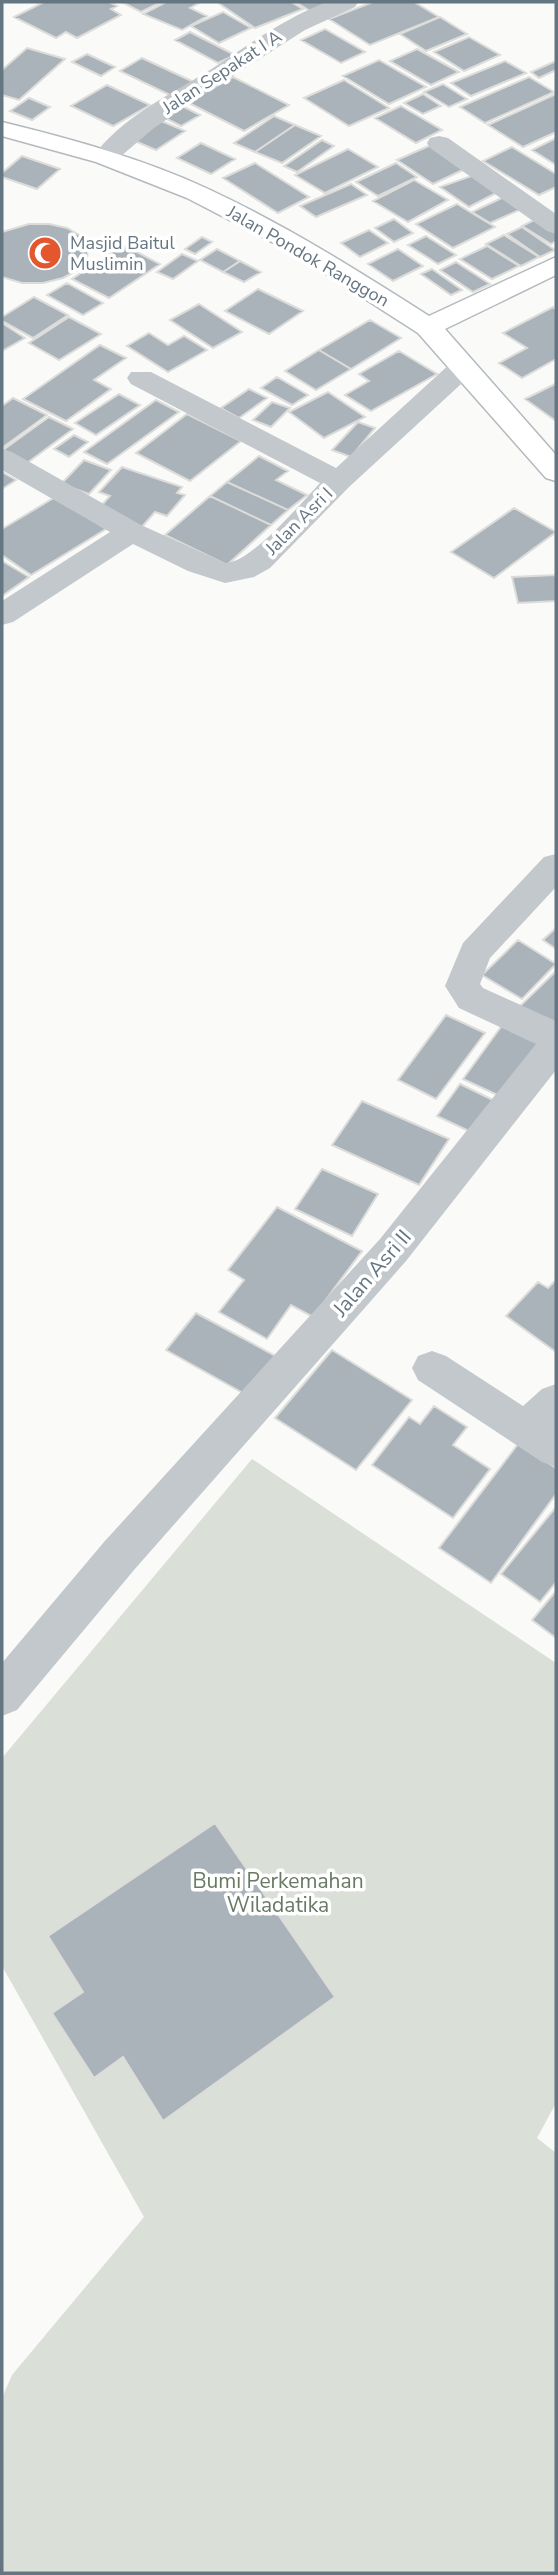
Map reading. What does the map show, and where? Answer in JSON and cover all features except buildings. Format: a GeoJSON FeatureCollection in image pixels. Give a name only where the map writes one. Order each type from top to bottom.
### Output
{"type":"FeatureCollection","features":[{"type":"Feature","properties":{"kind":"street","name":"Jalan Sepakat I A"},"geometry":{"type":"LineString","coordinates":[[105,157],[131,131],[275,37],[314,14],[347,2]]}},
{"type":"Feature","properties":{"kind":"street","name":"Jalan Pondok Ranggon"},"geometry":{"type":"LineString","coordinates":[[2,129],[105,157],[196,193],[277,235],[428,327],[556,472]]}},
{"type":"Feature","properties":{"kind":"street"},"geometry":{"type":"LineString","coordinates":[[439,143],[556,226]]}},
{"type":"Feature","properties":{"kind":"street"},"geometry":{"type":"LineString","coordinates":[[428,327],[556,265]]}},
{"type":"Feature","properties":{"kind":"street","name":"Jalan Asri I"},"geometry":{"type":"LineString","coordinates":[[2,458],[131,532],[217,571],[233,574],[259,561],[339,481],[462,368]]}},
{"type":"Feature","properties":{"kind":"street"},"geometry":{"type":"LineString","coordinates":[[141,378],[339,481]]}},
{"type":"Feature","properties":{"kind":"street"},"geometry":{"type":"LineString","coordinates":[[2,615],[131,532]]}},
{"type":"Feature","properties":{"kind":"street","name":"Jalan Asri II"},"geometry":{"type":"LineString","coordinates":[[2,1695],[119,1556],[393,1250],[554,1047],[554,1038],[547,1032],[471,998],[462,986],[475,951],[556,866]]}},
{"type":"Feature","properties":{"kind":"street"},"geometry":{"type":"LineString","coordinates":[[432,1368],[541,1439],[556,1401]]}},
{"type":"Feature","properties":{"kind":"green space","name":"Bumi Perkemahan Wiladatika"},"geometry":{"type":"Polygon","coordinates":[[[252,1459],[556,1663],[556,2103],[537,2138],[556,2153],[556,2573],[2,2573],[2,2398],[12,2375],[144,2217],[2,1966],[2,1758],[252,1459]]]}},
{"type":"Feature","properties":{"kind":"place","name":"Masjid Baitul Muslimin"},"geometry":{"type":"Point","coordinates":[45,253]}}]}
